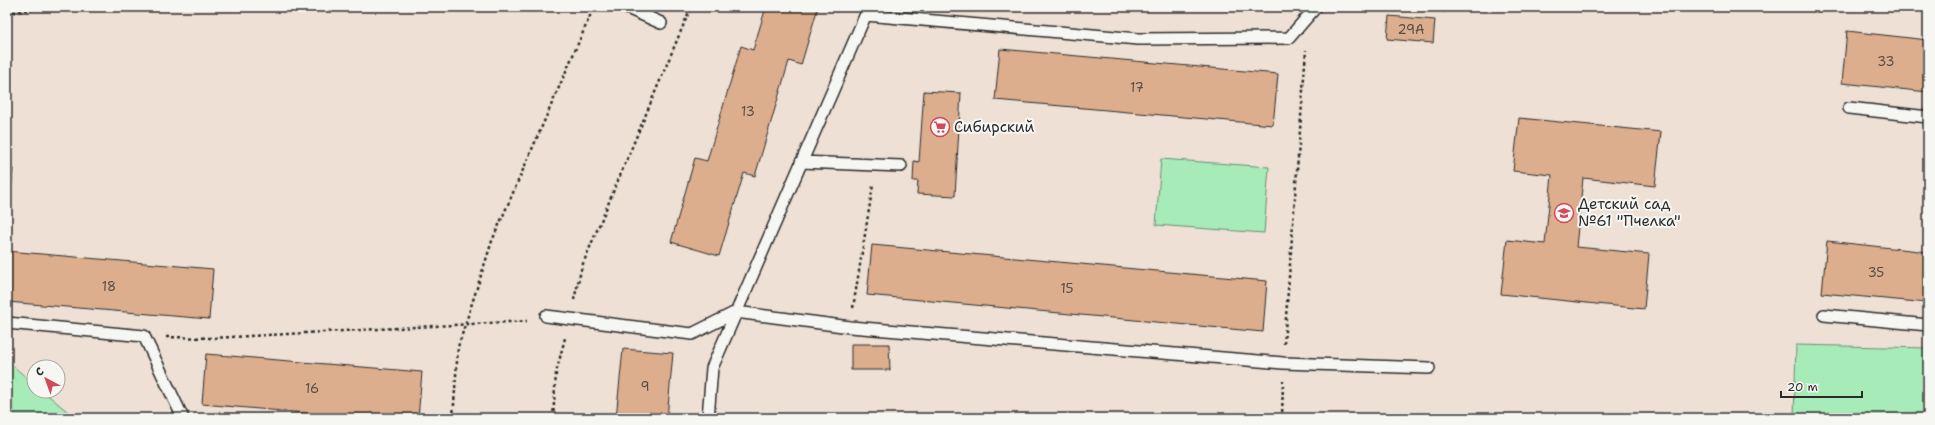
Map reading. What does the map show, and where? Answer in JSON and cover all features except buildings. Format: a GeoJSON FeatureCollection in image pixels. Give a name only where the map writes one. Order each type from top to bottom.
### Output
{"type":"FeatureCollection","features":[{"type":"Feature","properties":{"kind":"lane"},"geometry":{"type":"LineString","coordinates":[[625,7],[660,23]]}},
{"type":"Feature","properties":{"kind":"lane"},"geometry":{"type":"LineString","coordinates":[[708,418],[712,368],[868,11],[1138,39],[1289,38],[1316,7]]}},
{"type":"Feature","properties":{"kind":"lane"},"geometry":{"type":"LineString","coordinates":[[1849,108],[1928,117]]}},
{"type":"Feature","properties":{"kind":"lane"},"geometry":{"type":"LineString","coordinates":[[801,162],[902,166]]}},
{"type":"Feature","properties":{"kind":"lane"},"geometry":{"type":"LineString","coordinates":[[546,316],[692,334],[736,312],[850,326],[1283,363],[1428,368]]}},
{"type":"Feature","properties":{"kind":"lane"},"geometry":{"type":"LineString","coordinates":[[1824,316],[1928,325]]}},
{"type":"Feature","properties":{"kind":"lane"},"geometry":{"type":"LineString","coordinates":[[7,322],[144,336],[183,418]]}},
{"type":"Feature","properties":{"kind":"path"},"geometry":{"type":"LineString","coordinates":[[7,13],[51,7]]}},
{"type":"Feature","properties":{"kind":"path"},"geometry":{"type":"LineString","coordinates":[[453,418],[458,347],[492,241],[594,7]]}},
{"type":"Feature","properties":{"kind":"path"},"geometry":{"type":"LineString","coordinates":[[553,418],[556,373],[582,266],[691,7]]}},
{"type":"Feature","properties":{"kind":"path"},"geometry":{"type":"LineString","coordinates":[[1282,418],[1283,363],[1304,74]]}},
{"type":"Feature","properties":{"kind":"path"},"geometry":{"type":"LineString","coordinates":[[850,326],[876,165]]}},
{"type":"Feature","properties":{"kind":"path"},"geometry":{"type":"LineString","coordinates":[[144,336],[212,338],[531,321]]}},
{"type":"Feature","properties":{"kind":"green space"},"geometry":{"type":"Polygon","coordinates":[[[1161,159],[1269,167],[1264,233],[1156,225],[1161,159]]]}},
{"type":"Feature","properties":{"kind":"green space"},"geometry":{"type":"Polygon","coordinates":[[[1796,345],[1928,348],[1928,418],[1794,418],[1796,345]]]}},
{"type":"Feature","properties":{"kind":"green space"},"geometry":{"type":"Polygon","coordinates":[[[7,361],[26,377],[26,399],[52,399],[75,418],[7,418],[7,361]]]}},
{"type":"Feature","properties":{"kind":"place","name":"Сибирский"},"geometry":{"type":"Point","coordinates":[940,127]}},
{"type":"Feature","properties":{"kind":"place","name":"Детский сад №61 \"Пчелка\""},"geometry":{"type":"Point","coordinates":[1564,213]}}]}
